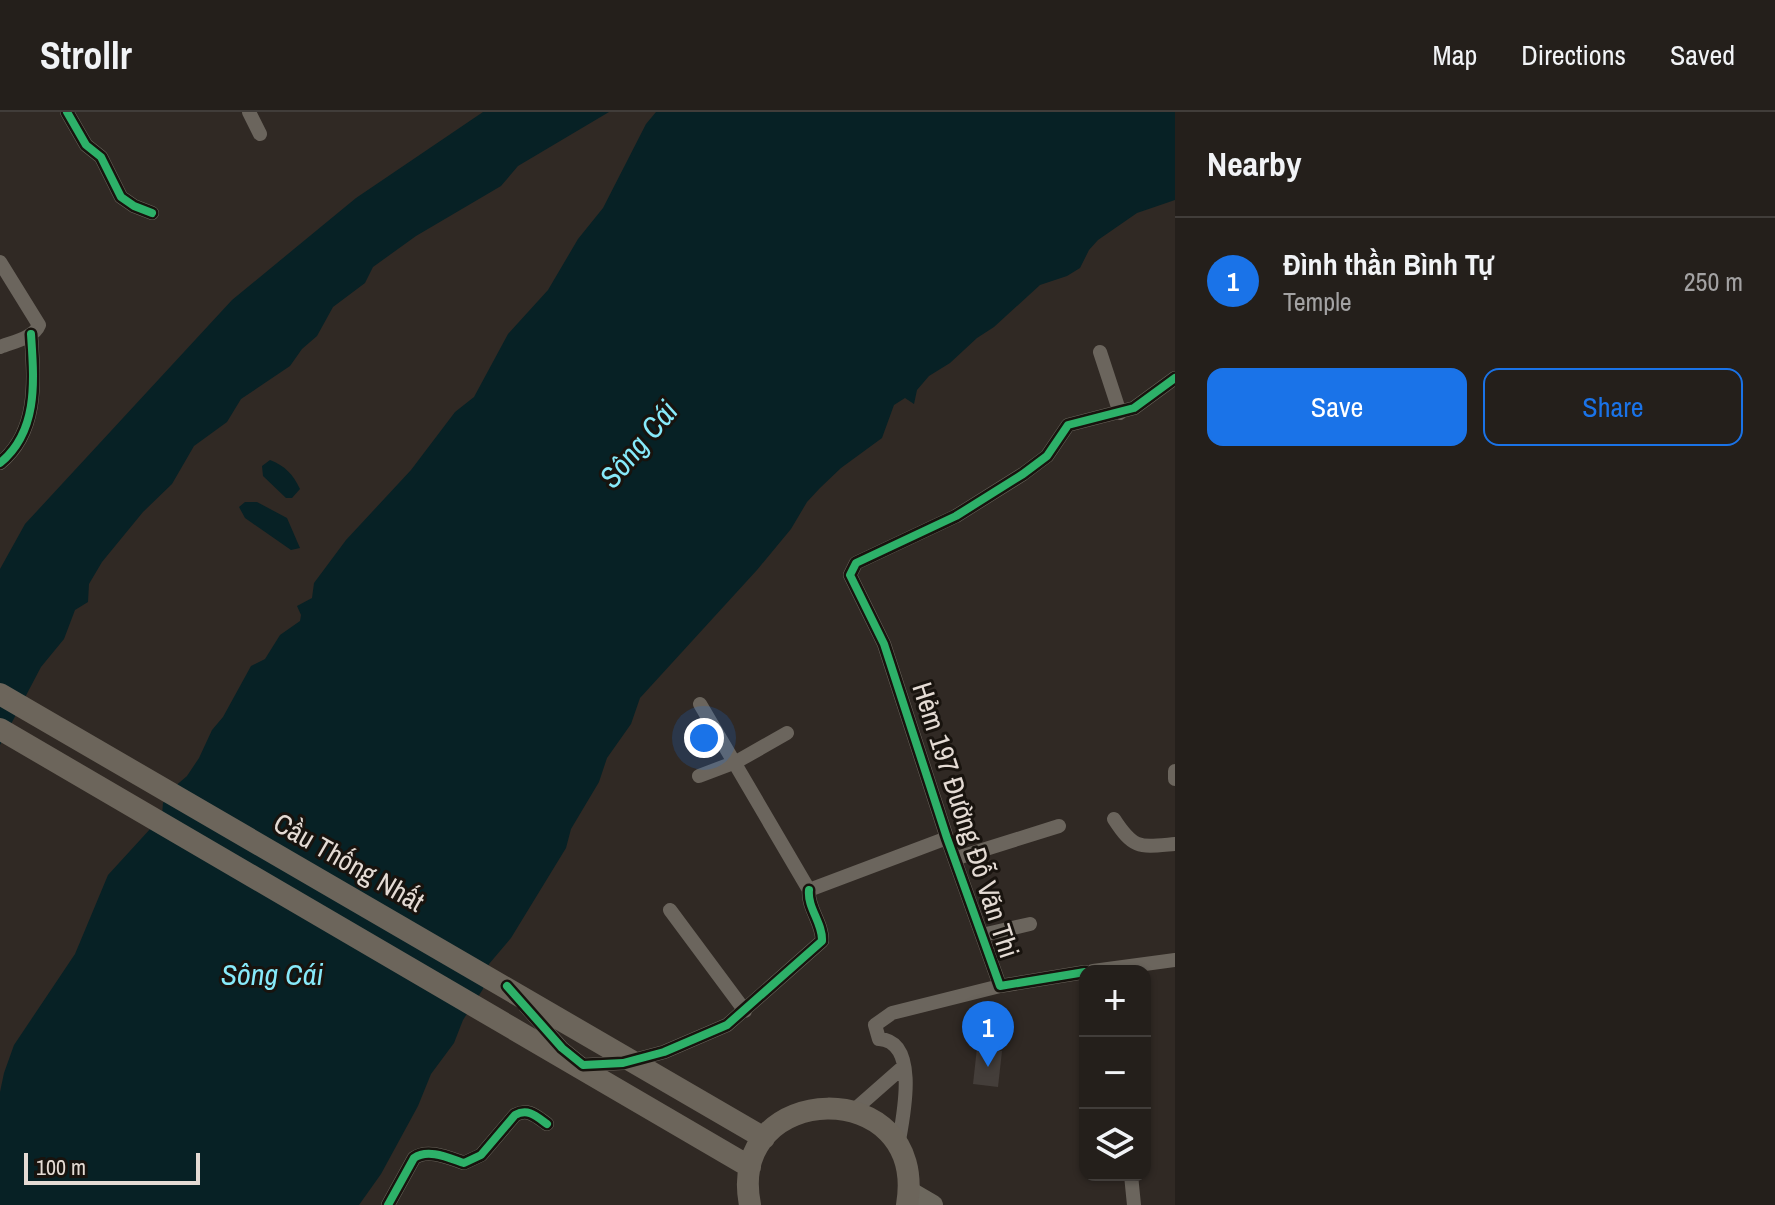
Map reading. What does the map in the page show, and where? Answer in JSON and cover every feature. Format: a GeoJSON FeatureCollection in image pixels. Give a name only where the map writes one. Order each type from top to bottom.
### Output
{"type":"FeatureCollection","features":[{"type":"Feature","properties":{"kind":"main road","name":"Cầu Thống Nhất"},"geometry":{"type":"LineString","coordinates":[[0,694],[764,1138]]}},
{"type":"Feature","properties":{"kind":"main road"},"geometry":{"type":"LineString","coordinates":[[0,729],[750,1167]]}},
{"type":"Feature","properties":{"kind":"main road"},"geometry":{"type":"LineString","coordinates":[[750,1205],[750,1167],[764,1138],[788,1118],[802,1111],[833,1107],[853,1111],[877,1123],[898,1146],[908,1175],[908,1198],[933,1205]]}},
{"type":"Feature","properties":{"kind":"street"},"geometry":{"type":"LineString","coordinates":[[67,112],[86,145],[101,157],[121,197],[152,213]]}},
{"type":"Feature","properties":{"kind":"street"},"geometry":{"type":"LineString","coordinates":[[249,112],[260,134]]}},
{"type":"Feature","properties":{"kind":"street"},"geometry":{"type":"LineString","coordinates":[[0,262],[5,280],[39,325],[37,331],[0,347]]}},
{"type":"Feature","properties":{"kind":"street"},"geometry":{"type":"LineString","coordinates":[[0,463],[14,452],[32,408],[31,334]]}},
{"type":"Feature","properties":{"kind":"street"},"geometry":{"type":"LineString","coordinates":[[1100,352],[1120,413],[1147,400],[1175,378]]}},
{"type":"Feature","properties":{"kind":"street","name":"Hẻm 197 Đường Đỗ Văn Thi"},"geometry":{"type":"LineString","coordinates":[[1079,975],[1000,986],[957,858],[947,838],[895,676],[876,625],[850,575],[856,563],[956,516],[1023,474],[1047,456],[1068,425],[1120,413]]}},
{"type":"Feature","properties":{"kind":"street"},"geometry":{"type":"LineString","coordinates":[[507,986],[562,1048],[583,1065],[623,1063],[664,1052],[727,1025],[822,941],[822,930],[809,901],[809,890],[700,704]]}},
{"type":"Feature","properties":{"kind":"street"},"geometry":{"type":"LineString","coordinates":[[699,776],[736,762],[787,733]]}},
{"type":"Feature","properties":{"kind":"street"},"geometry":{"type":"LineString","coordinates":[[1175,771],[1175,779]]}},
{"type":"Feature","properties":{"kind":"street"},"geometry":{"type":"LineString","coordinates":[[1114,819],[1131,843],[1141,847],[1175,844]]}},
{"type":"Feature","properties":{"kind":"street"},"geometry":{"type":"LineString","coordinates":[[957,858],[1059,826]]}},
{"type":"Feature","properties":{"kind":"street"},"geometry":{"type":"LineString","coordinates":[[809,890],[947,838]]}},
{"type":"Feature","properties":{"kind":"street"},"geometry":{"type":"LineString","coordinates":[[670,910],[745,1011]]}},
{"type":"Feature","properties":{"kind":"street"},"geometry":{"type":"LineString","coordinates":[[982,935],[1030,924]]}},
{"type":"Feature","properties":{"kind":"street"},"geometry":{"type":"LineString","coordinates":[[1138,965],[1175,960]]}},
{"type":"Feature","properties":{"kind":"street"},"geometry":{"type":"LineString","coordinates":[[898,1146],[908,1085],[898,1050],[886,1040],[879,1039],[875,1025],[892,1013],[1000,986]]}},
{"type":"Feature","properties":{"kind":"street"},"geometry":{"type":"LineString","coordinates":[[853,1111],[903,1067]]}},
{"type":"Feature","properties":{"kind":"street"},"geometry":{"type":"LineString","coordinates":[[388,1205],[414,1158],[421,1153],[464,1163],[481,1155],[521,1112],[530,1112],[547,1124]]}},
{"type":"Feature","properties":{"kind":"street"},"geometry":{"type":"LineString","coordinates":[[1132,1181],[1134,1205]]}},
{"type":"Feature","properties":{"kind":"water"},"geometry":{"type":"Polygon","coordinates":[[[483,112],[609,112],[518,166],[501,186],[416,236],[373,267],[365,283],[333,307],[317,336],[302,349],[290,366],[241,399],[227,422],[194,446],[172,484],[143,512],[102,562],[89,584],[88,602],[75,610],[64,639],[41,667],[0,745],[0,569],[25,524],[232,300],[356,198],[483,112]]]}},
{"type":"Feature","properties":{"kind":"water","name":"Sông Cái"},"geometry":{"type":"Polygon","coordinates":[[[656,112],[1175,112],[1175,200],[1137,213],[1098,240],[1080,268],[1040,285],[994,327],[929,376],[917,390],[914,404],[905,398],[894,405],[882,438],[820,488],[757,570],[640,698],[631,724],[607,758],[599,782],[571,829],[566,848],[511,938],[489,964],[483,989],[463,1020],[454,1043],[431,1074],[418,1106],[381,1174],[359,1205],[0,1205],[0,1092],[4,1073],[14,1045],[75,954],[108,875],[162,816],[163,803],[199,758],[212,730],[223,717],[251,666],[265,659],[280,635],[300,621],[297,606],[312,598],[314,583],[346,540],[411,470],[455,412],[474,397],[508,334],[548,290],[578,239],[603,208],[646,124],[656,112]]]}},
{"type":"Feature","properties":{"kind":"water"},"geometry":{"type":"Polygon","coordinates":[[[270,460],[284,468],[300,489],[292,498],[286,498],[263,476],[262,466],[270,460]]]}},
{"type":"Feature","properties":{"kind":"water"},"geometry":{"type":"Polygon","coordinates":[[[245,502],[257,502],[287,518],[300,548],[291,550],[245,518],[239,507],[245,502]]]}},
{"type":"Feature","properties":{"kind":"building"},"geometry":{"type":"Polygon","coordinates":[[[977,1048],[1002,1051],[998,1087],[973,1084],[977,1048]]]}},
{"type":"Feature","properties":{"kind":"cycle path"},"geometry":{"type":"LineString","coordinates":[[67,112],[86,145],[101,157],[121,197],[152,213]]}},
{"type":"Feature","properties":{"kind":"cycle path"},"geometry":{"type":"LineString","coordinates":[[0,463],[13,450],[28,420],[33,387],[31,334]]}},
{"type":"Feature","properties":{"kind":"cycle path"},"geometry":{"type":"LineString","coordinates":[[1079,973],[1000,986],[947,838],[884,644],[850,575],[856,563],[956,516],[1023,474],[1047,456],[1068,425],[1134,408],[1175,378]]}},
{"type":"Feature","properties":{"kind":"cycle path"},"geometry":{"type":"LineString","coordinates":[[507,986],[562,1048],[583,1065],[623,1063],[664,1052],[727,1025],[822,941],[809,890]]}},
{"type":"Feature","properties":{"kind":"cycle path"},"geometry":{"type":"LineString","coordinates":[[388,1205],[414,1158],[426,1154],[439,1155],[464,1163],[481,1155],[520,1113],[528,1113],[547,1124]]}},
{"type":"Feature","properties":{"kind":"place","name":"Đình thần Bình Tự"},"geometry":{"type":"Point","coordinates":[988,1067]}}]}
